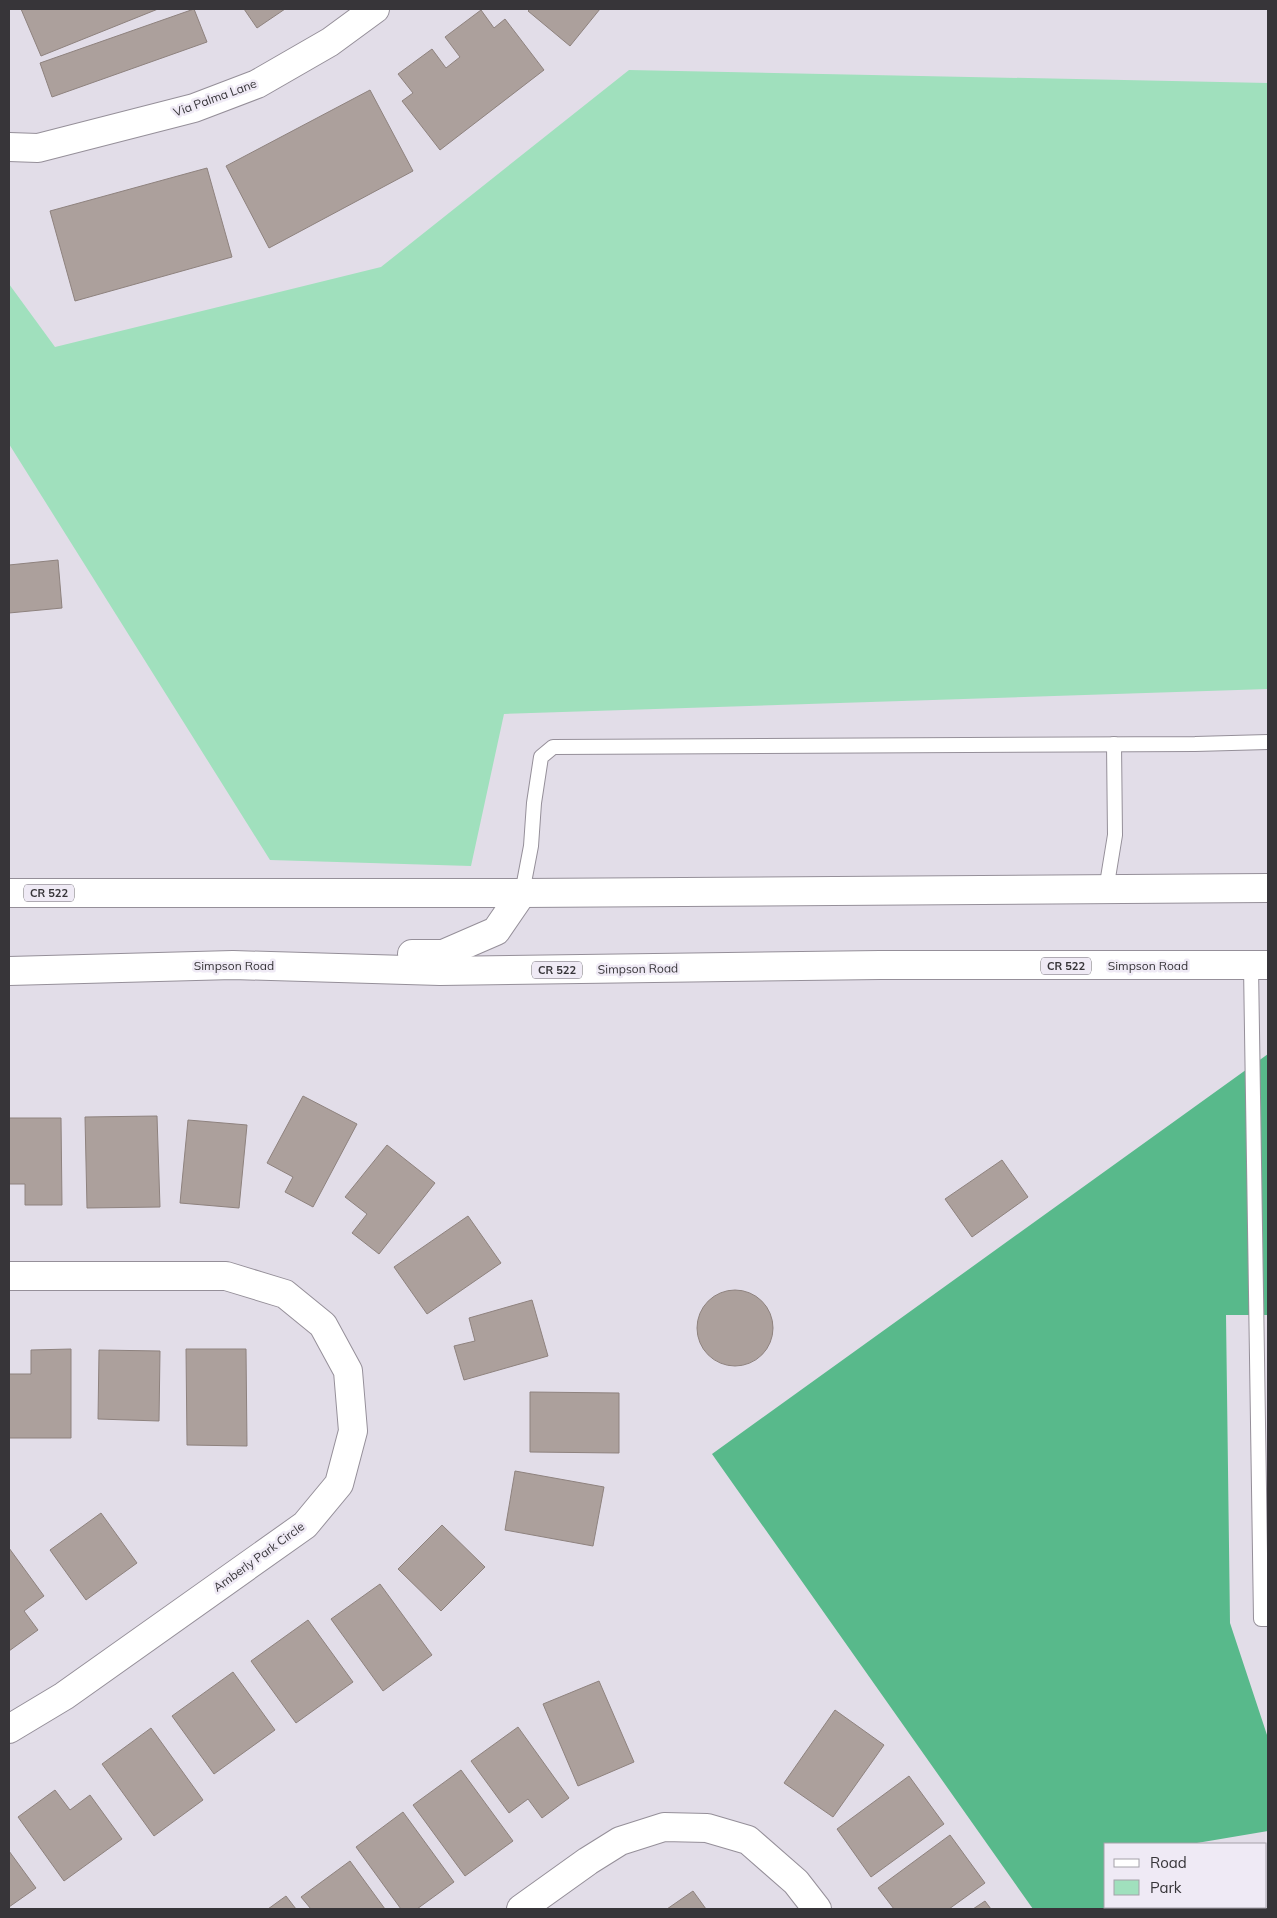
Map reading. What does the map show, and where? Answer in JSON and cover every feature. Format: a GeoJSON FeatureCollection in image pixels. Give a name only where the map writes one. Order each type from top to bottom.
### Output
{"type":"FeatureCollection","features":[{"type":"Feature","properties":{"kind":"main road","name":"Via Palma Lane"},"geometry":{"type":"LineString","coordinates":[[9,147],[38,148],[203,104],[257,84],[330,42],[375,9]]}},
{"type":"Feature","properties":{"kind":"main road","name":"CR 522"},"geometry":{"type":"LineString","coordinates":[[9,893],[522,893],[1268,888]]}},
{"type":"Feature","properties":{"kind":"main road"},"geometry":{"type":"LineString","coordinates":[[233,965],[311,952],[444,954],[496,931],[522,893]]}},
{"type":"Feature","properties":{"kind":"main road","name":"Simpson Road"},"geometry":{"type":"LineString","coordinates":[[9,971],[233,965],[440,972],[880,965],[1260,966]]}},
{"type":"Feature","properties":{"kind":"main road","name":"Amberly Park Circle"},"geometry":{"type":"LineString","coordinates":[[9,1276],[226,1276],[285,1294],[323,1325],[348,1371],[353,1431],[339,1484],[305,1525],[64,1696],[9,1729]]}},
{"type":"Feature","properties":{"kind":"main road"},"geometry":{"type":"LineString","coordinates":[[522,1909],[588,1861],[620,1841],[664,1827],[707,1828],[748,1840],[796,1882],[817,1909]]}},
{"type":"Feature","properties":{"kind":"lane"},"geometry":{"type":"LineString","coordinates":[[522,893],[531,846],[534,803],[541,757],[553,748],[1268,742]]}},
{"type":"Feature","properties":{"kind":"lane"},"geometry":{"type":"LineString","coordinates":[[1106,890],[1114,834],[1114,744]]}},
{"type":"Feature","properties":{"kind":"lane"},"geometry":{"type":"LineString","coordinates":[[1260,966],[1261,1619],[1268,1619]]}},
{"type":"Feature","properties":{"kind":"green space"},"geometry":{"type":"Polygon","coordinates":[[[629,70],[1268,83],[1268,689],[504,714],[471,866],[270,860],[9,444],[9,284],[55,347],[381,267],[629,70]]]}},
{"type":"Feature","properties":{"kind":"green space"},"geometry":{"type":"Polygon","coordinates":[[[1268,1054],[1268,1315],[1226,1315],[1230,1623],[1268,1738],[1268,1831],[1197,1843],[1104,1843],[1104,1908],[1162,1909],[1033,1909],[712,1454],[1268,1054]]]}},
{"type":"Feature","properties":{"kind":"building"},"geometry":{"type":"Polygon","coordinates":[[[21,9],[158,9],[41,56],[21,9]]]}},
{"type":"Feature","properties":{"kind":"building"},"geometry":{"type":"Polygon","coordinates":[[[194,9],[207,42],[52,97],[40,63],[194,9]]]}},
{"type":"Feature","properties":{"kind":"building"},"geometry":{"type":"Polygon","coordinates":[[[244,9],[285,9],[257,28],[244,9]]]}},
{"type":"Feature","properties":{"kind":"building"},"geometry":{"type":"Polygon","coordinates":[[[530,9],[600,9],[570,46],[528,11],[530,9]]]}},
{"type":"Feature","properties":{"kind":"building"},"geometry":{"type":"Polygon","coordinates":[[[481,10],[494,28],[505,19],[544,70],[440,150],[402,101],[413,93],[398,74],[432,49],[446,68],[460,57],[445,37],[481,10]]]}},
{"type":"Feature","properties":{"kind":"building"},"geometry":{"type":"Polygon","coordinates":[[[370,90],[413,171],[269,248],[226,166],[370,90]]]}},
{"type":"Feature","properties":{"kind":"building"},"geometry":{"type":"Polygon","coordinates":[[[207,168],[232,257],[75,301],[50,211],[207,168]]]}},
{"type":"Feature","properties":{"kind":"building"},"geometry":{"type":"Polygon","coordinates":[[[58,560],[62,608],[9,613],[9,565],[58,560]]]}},
{"type":"Feature","properties":{"kind":"building"},"geometry":{"type":"Polygon","coordinates":[[[303,1096],[357,1124],[313,1207],[285,1192],[293,1177],[267,1163],[303,1096]]]}},
{"type":"Feature","properties":{"kind":"building"},"geometry":{"type":"Polygon","coordinates":[[[157,1116],[160,1207],[87,1208],[85,1117],[157,1116]]]}},
{"type":"Feature","properties":{"kind":"building"},"geometry":{"type":"Polygon","coordinates":[[[9,1118],[61,1118],[62,1205],[25,1205],[25,1184],[9,1184],[9,1118]]]}},
{"type":"Feature","properties":{"kind":"building"},"geometry":{"type":"Polygon","coordinates":[[[188,1120],[247,1125],[239,1208],[180,1203],[188,1120]]]}},
{"type":"Feature","properties":{"kind":"building"},"geometry":{"type":"Polygon","coordinates":[[[387,1145],[435,1183],[379,1254],[352,1233],[367,1214],[345,1197],[387,1145]]]}},
{"type":"Feature","properties":{"kind":"building"},"geometry":{"type":"Polygon","coordinates":[[[1002,1160],[1028,1197],[972,1237],[945,1199],[1002,1160]]]}},
{"type":"Feature","properties":{"kind":"building"},"geometry":{"type":"Polygon","coordinates":[[[468,1216],[501,1263],[427,1314],[394,1267],[468,1216]]]}},
{"type":"Feature","properties":{"kind":"building"},"geometry":{"type":"Polygon","coordinates":[[[728,1290],[742,1290],[756,1296],[767,1307],[773,1321],[770,1343],[762,1355],[742,1366],[728,1366],[714,1360],[703,1349],[697,1335],[697,1321],[703,1307],[714,1296],[728,1290]]]}},
{"type":"Feature","properties":{"kind":"building"},"geometry":{"type":"Polygon","coordinates":[[[532,1300],[548,1356],[464,1380],[454,1346],[475,1341],[469,1318],[532,1300]]]}},
{"type":"Feature","properties":{"kind":"building"},"geometry":{"type":"Polygon","coordinates":[[[71,1349],[71,1438],[9,1438],[9,1374],[31,1374],[31,1350],[71,1349]]]}},
{"type":"Feature","properties":{"kind":"building"},"geometry":{"type":"Polygon","coordinates":[[[186,1349],[246,1349],[247,1446],[187,1445],[186,1349]]]}},
{"type":"Feature","properties":{"kind":"building"},"geometry":{"type":"Polygon","coordinates":[[[99,1350],[160,1351],[159,1421],[98,1419],[99,1350]]]}},
{"type":"Feature","properties":{"kind":"building"},"geometry":{"type":"Polygon","coordinates":[[[530,1392],[619,1393],[619,1453],[530,1452],[530,1392]]]}},
{"type":"Feature","properties":{"kind":"building"},"geometry":{"type":"Polygon","coordinates":[[[515,1471],[604,1487],[593,1546],[505,1530],[515,1471]]]}},
{"type":"Feature","properties":{"kind":"building"},"geometry":{"type":"Polygon","coordinates":[[[101,1513],[137,1563],[86,1600],[50,1550],[101,1513]]]}},
{"type":"Feature","properties":{"kind":"building"},"geometry":{"type":"Polygon","coordinates":[[[442,1525],[485,1567],[441,1611],[398,1569],[442,1525]]]}},
{"type":"Feature","properties":{"kind":"building"},"geometry":{"type":"Polygon","coordinates":[[[9,1548],[44,1596],[24,1611],[38,1630],[9,1651],[9,1548]]]}},
{"type":"Feature","properties":{"kind":"building"},"geometry":{"type":"Polygon","coordinates":[[[380,1584],[432,1655],[383,1691],[331,1619],[380,1584]]]}},
{"type":"Feature","properties":{"kind":"building"},"geometry":{"type":"Polygon","coordinates":[[[308,1620],[353,1682],[296,1723],[251,1661],[308,1620]]]}},
{"type":"Feature","properties":{"kind":"building"},"geometry":{"type":"Polygon","coordinates":[[[233,1672],[275,1730],[214,1774],[172,1716],[233,1672]]]}},
{"type":"Feature","properties":{"kind":"building"},"geometry":{"type":"Polygon","coordinates":[[[599,1681],[634,1762],[578,1786],[543,1704],[599,1681]]]}},
{"type":"Feature","properties":{"kind":"building"},"geometry":{"type":"Polygon","coordinates":[[[835,1710],[884,1745],[833,1817],[784,1783],[835,1710]]]}},
{"type":"Feature","properties":{"kind":"building"},"geometry":{"type":"Polygon","coordinates":[[[518,1727],[569,1798],[542,1818],[528,1799],[509,1813],[471,1761],[518,1727]]]}},
{"type":"Feature","properties":{"kind":"building"},"geometry":{"type":"Polygon","coordinates":[[[151,1728],[203,1800],[154,1836],[102,1764],[151,1728]]]}},
{"type":"Feature","properties":{"kind":"building"},"geometry":{"type":"Polygon","coordinates":[[[461,1770],[513,1841],[465,1876],[413,1805],[461,1770]]]}},
{"type":"Feature","properties":{"kind":"building"},"geometry":{"type":"Polygon","coordinates":[[[909,1776],[944,1824],[871,1877],[837,1829],[909,1776]]]}},
{"type":"Feature","properties":{"kind":"building"},"geometry":{"type":"Polygon","coordinates":[[[55,1790],[70,1810],[90,1795],[122,1839],[64,1881],[18,1817],[55,1790]]]}},
{"type":"Feature","properties":{"kind":"building"},"geometry":{"type":"Polygon","coordinates":[[[403,1812],[454,1882],[417,1909],[401,1909],[356,1847],[403,1812]]]}},
{"type":"Feature","properties":{"kind":"building"},"geometry":{"type":"Polygon","coordinates":[[[950,1835],[985,1883],[949,1909],[894,1909],[878,1888],[950,1835]]]}},
{"type":"Feature","properties":{"kind":"building"},"geometry":{"type":"Polygon","coordinates":[[[9,1851],[36,1888],[9,1907],[9,1851]]]}},
{"type":"Feature","properties":{"kind":"building"},"geometry":{"type":"Polygon","coordinates":[[[350,1861],[385,1909],[311,1909],[301,1897],[350,1861]]]}},
{"type":"Feature","properties":{"kind":"building"},"geometry":{"type":"Polygon","coordinates":[[[693,1891],[706,1909],[667,1909],[693,1891]]]}},
{"type":"Feature","properties":{"kind":"building"},"geometry":{"type":"Polygon","coordinates":[[[286,1896],[296,1909],[268,1909],[286,1896]]]}},
{"type":"Feature","properties":{"kind":"building"},"geometry":{"type":"Polygon","coordinates":[[[985,1901],[991,1909],[973,1909],[985,1901]]]}}]}
